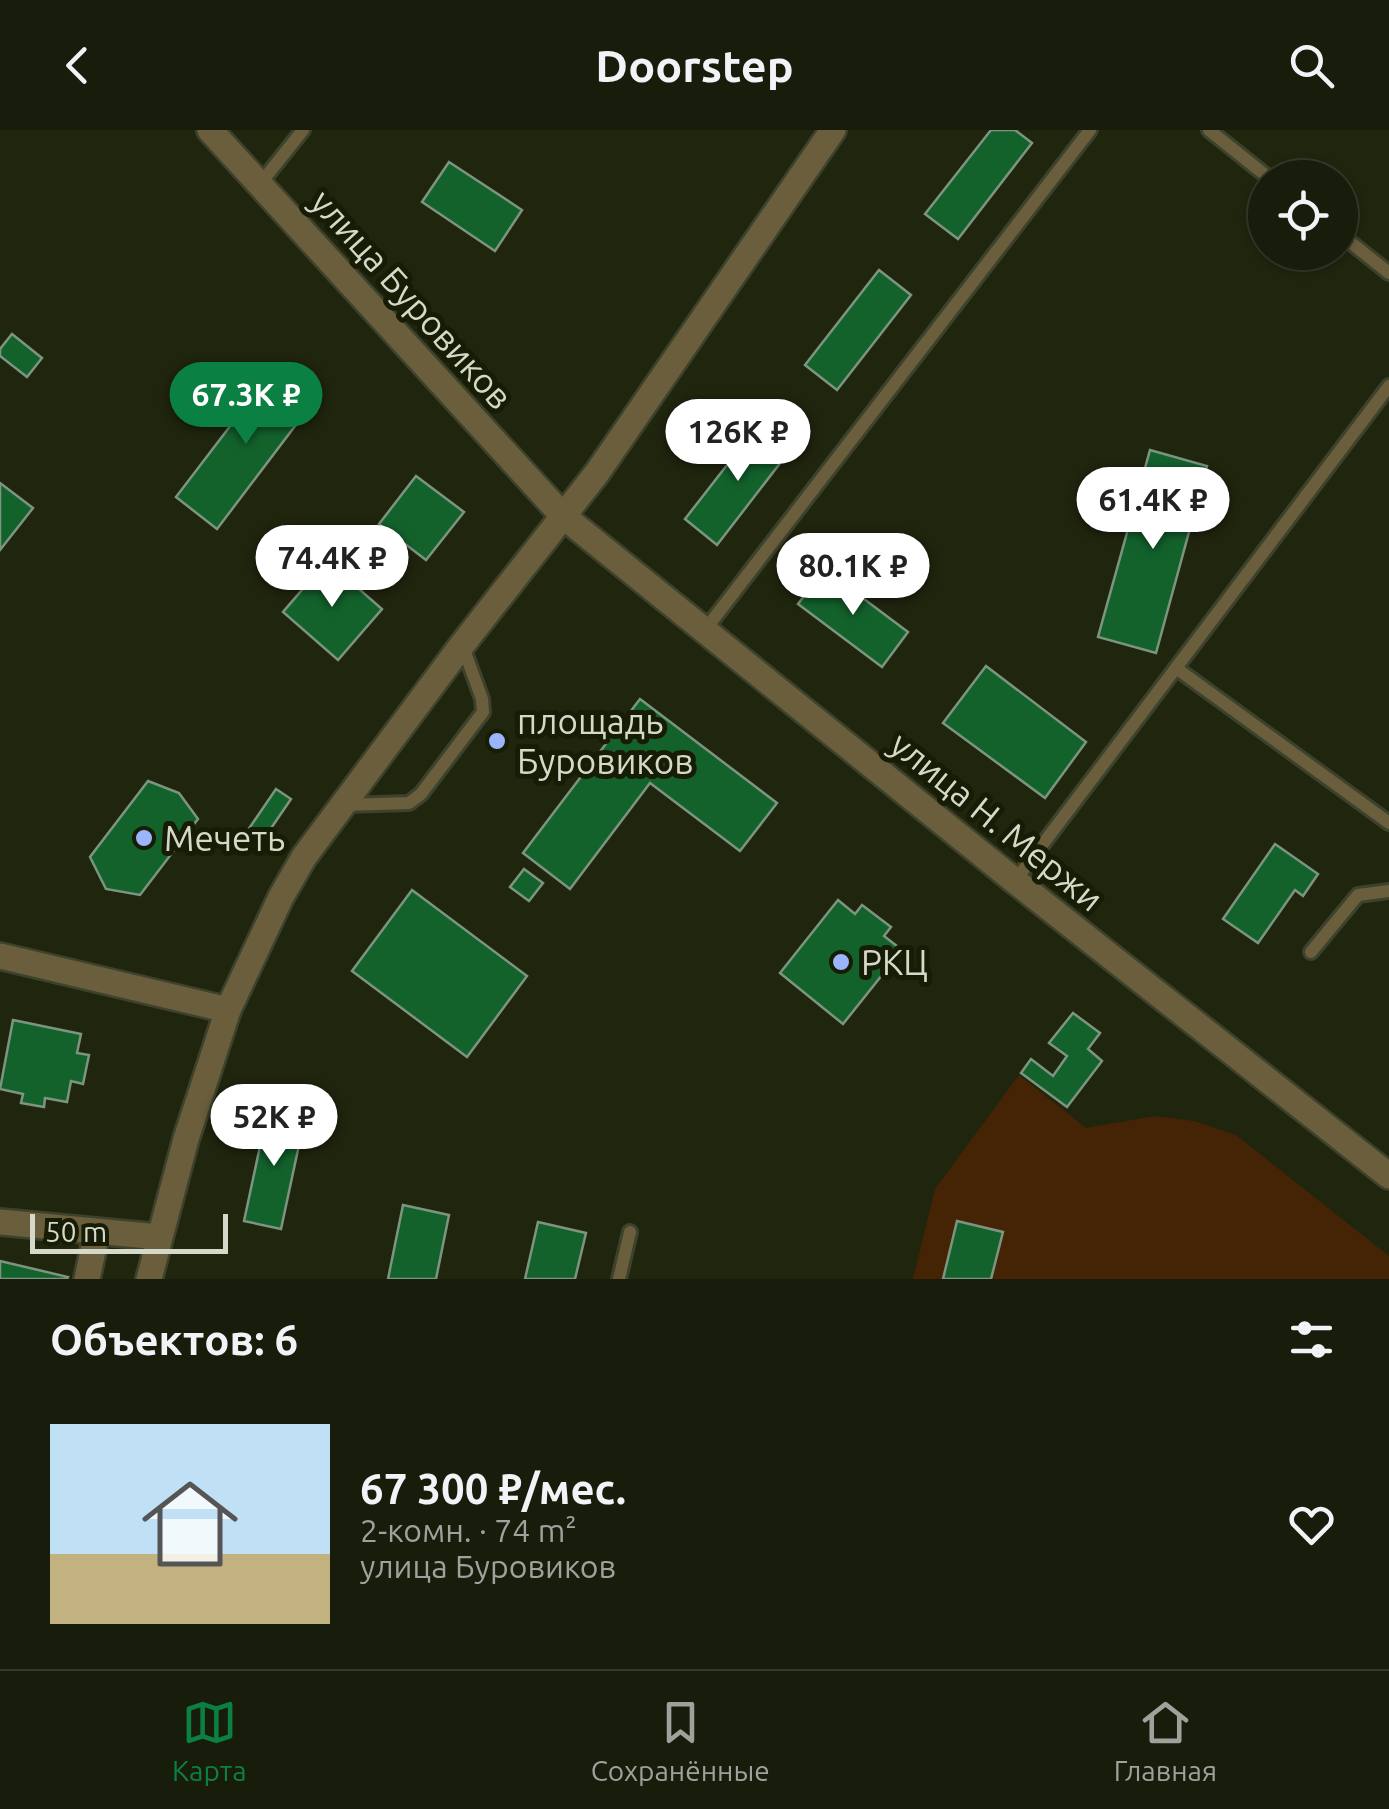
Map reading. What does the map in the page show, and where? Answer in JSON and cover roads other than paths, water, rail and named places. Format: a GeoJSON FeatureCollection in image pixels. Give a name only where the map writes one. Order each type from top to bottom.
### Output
{"type":"FeatureCollection","features":[{"type":"Feature","properties":{"kind":"street","name":"улица Буровиков"},"geometry":{"type":"LineString","coordinates":[[210,130],[564,516]]}},
{"type":"Feature","properties":{"kind":"street"},"geometry":{"type":"LineString","coordinates":[[149,1279],[191,1122],[228,1010],[281,897],[326,824],[597,472],[833,130]]}},
{"type":"Feature","properties":{"kind":"street","name":"улица Н. Мержи"},"geometry":{"type":"LineString","coordinates":[[564,516],[1015,881],[1389,1176]]}},
{"type":"Feature","properties":{"kind":"street"},"geometry":{"type":"LineString","coordinates":[[0,956],[228,1010]]}},
{"type":"Feature","properties":{"kind":"street"},"geometry":{"type":"LineString","coordinates":[[0,1222],[159,1237]]}},
{"type":"Feature","properties":{"kind":"street"},"geometry":{"type":"LineString","coordinates":[[87,1279],[97,1232]]}},
{"type":"Feature","properties":{"kind":"lane"},"geometry":{"type":"LineString","coordinates":[[260,184],[303,130]]}},
{"type":"Feature","properties":{"kind":"lane"},"geometry":{"type":"LineString","coordinates":[[705,630],[1090,130]]}},
{"type":"Feature","properties":{"kind":"lane"},"geometry":{"type":"LineString","coordinates":[[1209,130],[1248,161]]}},
{"type":"Feature","properties":{"kind":"lane"},"geometry":{"type":"LineString","coordinates":[[1358,248],[1389,272]]}},
{"type":"Feature","properties":{"kind":"lane"},"geometry":{"type":"LineString","coordinates":[[1015,881],[1389,386]]}},
{"type":"Feature","properties":{"kind":"lane"},"geometry":{"type":"LineString","coordinates":[[341,806],[408,803],[421,794],[483,712],[462,645]]}},
{"type":"Feature","properties":{"kind":"lane"},"geometry":{"type":"LineString","coordinates":[[1176,668],[1389,822]]}},
{"type":"Feature","properties":{"kind":"lane"},"geometry":{"type":"LineString","coordinates":[[1311,952],[1358,895],[1389,891]]}},
{"type":"Feature","properties":{"kind":"lane"},"geometry":{"type":"LineString","coordinates":[[619,1279],[630,1232]]}},
{"type":"Feature","properties":{"kind":"place","name":"площадь Буровиков"},"geometry":{"type":"Point","coordinates":[497,741]}},
{"type":"Feature","properties":{"kind":"place","name":"Мечеть"},"geometry":{"type":"Point","coordinates":[144,838]}},
{"type":"Feature","properties":{"kind":"place","name":"РКЦ"},"geometry":{"type":"Point","coordinates":[841,962]}}]}
